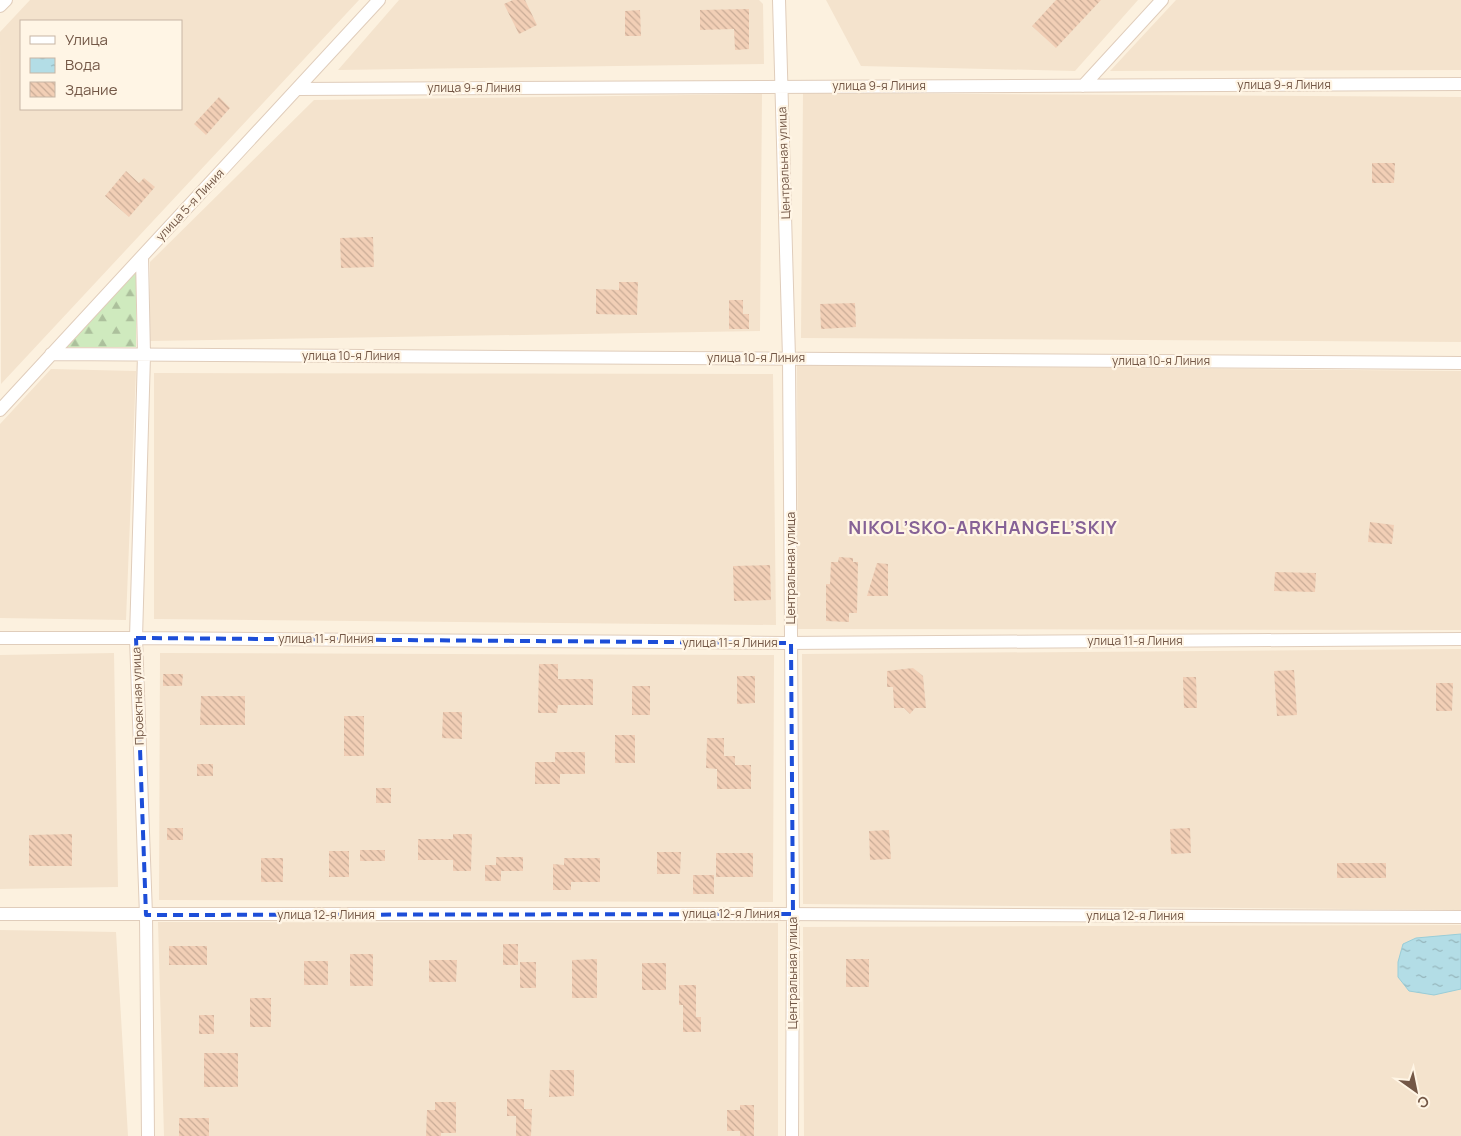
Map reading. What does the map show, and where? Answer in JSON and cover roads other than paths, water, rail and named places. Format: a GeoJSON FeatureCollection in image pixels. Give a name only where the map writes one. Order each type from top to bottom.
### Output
{"type":"FeatureCollection","features":[{"type":"Feature","properties":{"kind":"street"},"geometry":{"type":"LineString","coordinates":[[0,6],[6,0]]}},
{"type":"Feature","properties":{"kind":"street","name":"улица 5-я Линия"},"geometry":{"type":"LineString","coordinates":[[1,407],[379,0]]}},
{"type":"Feature","properties":{"kind":"street","name":"Центральная улица"},"geometry":{"type":"LineString","coordinates":[[779,0],[789,358],[793,914],[792,1136]]}},
{"type":"Feature","properties":{"kind":"street"},"geometry":{"type":"LineString","coordinates":[[1083,86],[1162,0]]}},
{"type":"Feature","properties":{"kind":"street","name":"улица 9-я Линия"},"geometry":{"type":"LineString","coordinates":[[297,89],[1461,84]]}},
{"type":"Feature","properties":{"kind":"street","name":"Проектная улица"},"geometry":{"type":"LineString","coordinates":[[142,256],[144,355],[136,638],[146,916],[148,1136]]}},
{"type":"Feature","properties":{"kind":"street","name":"улица 10-я Линия"},"geometry":{"type":"LineString","coordinates":[[51,354],[1461,363]]}},
{"type":"Feature","properties":{"kind":"street","name":"улица 11-я Линия"},"geometry":{"type":"LineString","coordinates":[[0,638],[791,643],[1461,639]]}},
{"type":"Feature","properties":{"kind":"street","name":"улица 12-я Линия"},"geometry":{"type":"LineString","coordinates":[[0,914],[146,916],[793,914],[1461,917]]}},
{"type":"Feature","properties":{"kind":"water"},"geometry":{"type":"Polygon","coordinates":[[[1461,934],[1461,989],[1434,995],[1409,991],[1398,977],[1398,962],[1403,944],[1416,938],[1461,934]]]}},
{"type":"Feature","properties":{"kind":"district","name":"NIKOL’SKO-ARKHANGEL’SKIY"},"geometry":{"type":"Point","coordinates":[983,528]}}]}
